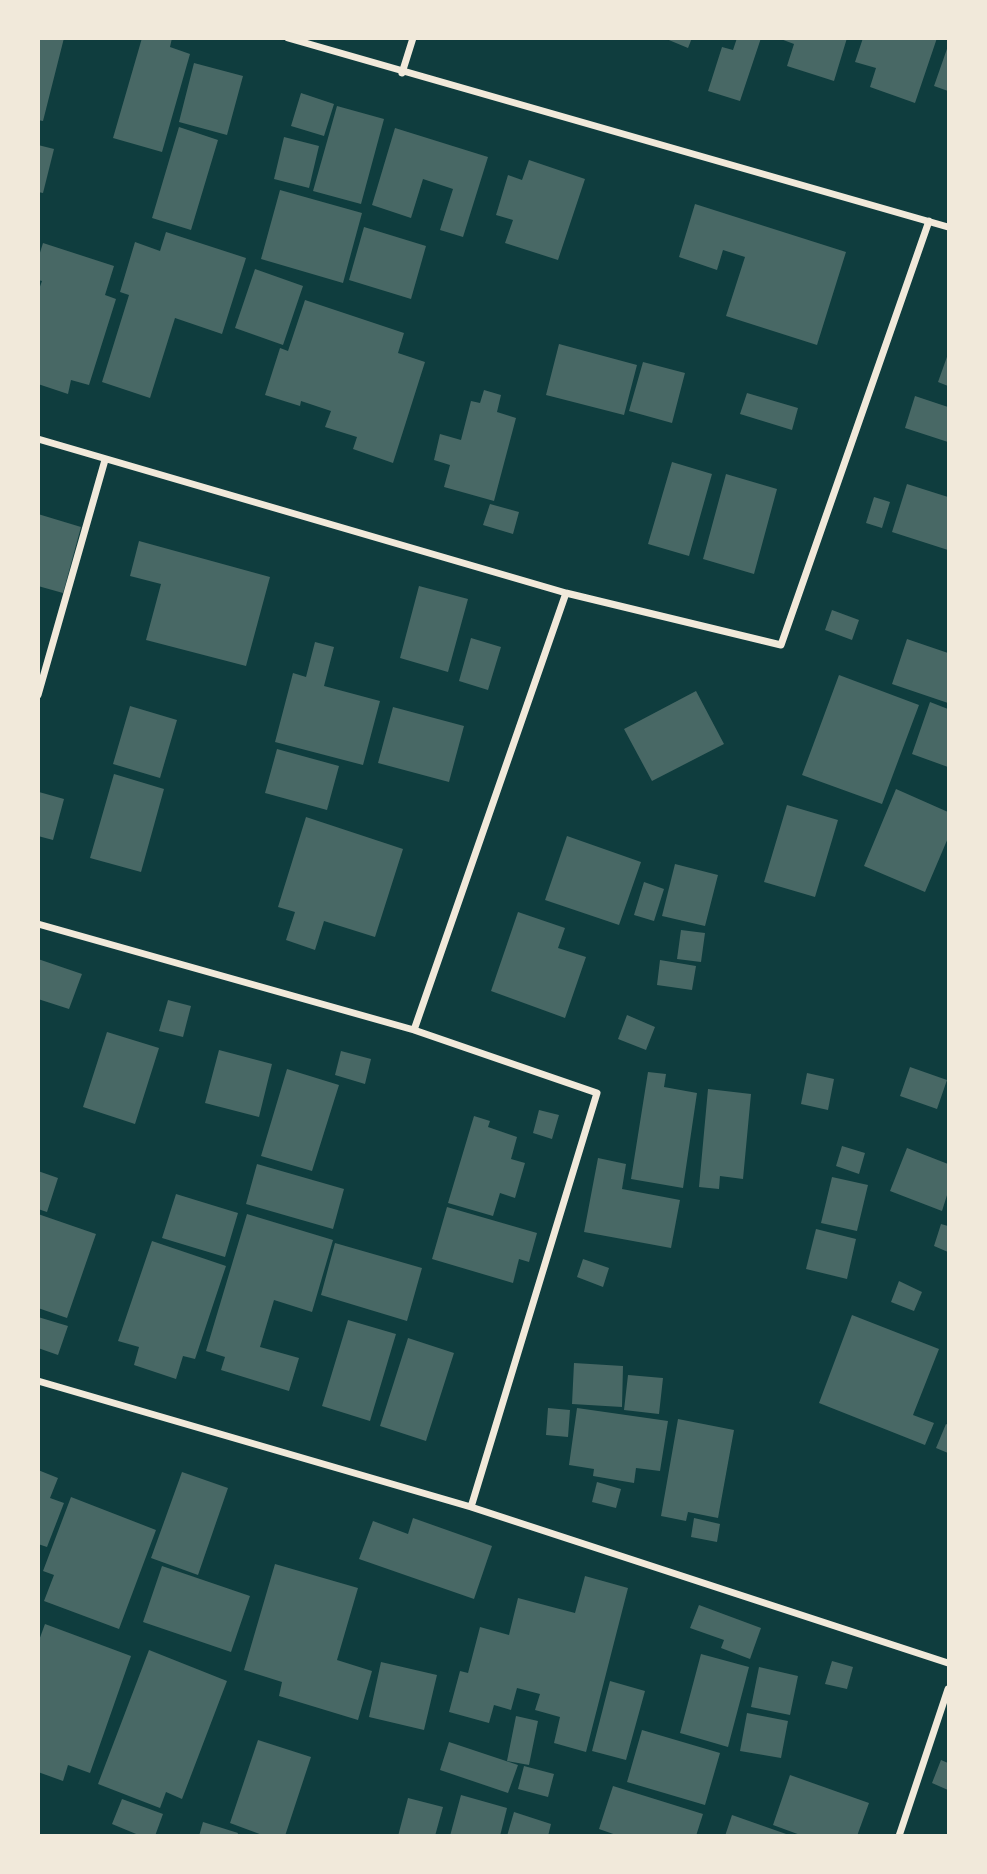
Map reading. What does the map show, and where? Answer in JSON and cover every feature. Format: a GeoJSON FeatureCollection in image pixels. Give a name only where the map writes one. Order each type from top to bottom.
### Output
{"type":"FeatureCollection","features":[{"type":"Feature","properties":{"kind":"street"},"geometry":{"type":"LineString","coordinates":[[288,38],[402,73],[948,227]]}},
{"type":"Feature","properties":{"kind":"street"},"geometry":{"type":"LineString","coordinates":[[402,73],[413,38]]}},
{"type":"Feature","properties":{"kind":"street"},"geometry":{"type":"LineString","coordinates":[[38,439],[566,593],[781,645],[929,222]]}},
{"type":"Feature","properties":{"kind":"street"},"geometry":{"type":"LineString","coordinates":[[38,695],[106,460]]}},
{"type":"Feature","properties":{"kind":"street"},"geometry":{"type":"LineString","coordinates":[[414,1030],[566,593]]}},
{"type":"Feature","properties":{"kind":"street"},"geometry":{"type":"LineString","coordinates":[[38,924],[414,1030],[597,1093],[471,1507]]}},
{"type":"Feature","properties":{"kind":"street"},"geometry":{"type":"LineString","coordinates":[[38,1381],[471,1507],[948,1663]]}},
{"type":"Feature","properties":{"kind":"street"},"geometry":{"type":"LineString","coordinates":[[899,1836],[948,1689]]}},
{"type":"Feature","properties":{"kind":"building"},"geometry":{"type":"Polygon","coordinates":[[[38,38],[64,38],[43,121],[38,120],[38,38]]]}},
{"type":"Feature","properties":{"kind":"building"},"geometry":{"type":"Polygon","coordinates":[[[142,38],[172,38],[170,47],[190,54],[162,152],[113,138],[142,38]]]}},
{"type":"Feature","properties":{"kind":"building"},"geometry":{"type":"Polygon","coordinates":[[[664,38],[692,38],[688,48],[664,38]]]}},
{"type":"Feature","properties":{"kind":"building"},"geometry":{"type":"Polygon","coordinates":[[[737,38],[761,38],[740,101],[708,91],[722,47],[733,50],[737,38]]]}},
{"type":"Feature","properties":{"kind":"building"},"geometry":{"type":"Polygon","coordinates":[[[778,38],[847,38],[834,81],[787,66],[794,44],[778,38]]]}},
{"type":"Feature","properties":{"kind":"building"},"geometry":{"type":"Polygon","coordinates":[[[863,38],[937,38],[915,103],[870,87],[876,68],[855,62],[863,38]]]}},
{"type":"Feature","properties":{"kind":"building"},"geometry":{"type":"Polygon","coordinates":[[[948,46],[948,91],[934,86],[948,46]]]}},
{"type":"Feature","properties":{"kind":"building"},"geometry":{"type":"Polygon","coordinates":[[[194,63],[243,76],[227,135],[179,122],[194,63]]]}},
{"type":"Feature","properties":{"kind":"building"},"geometry":{"type":"Polygon","coordinates":[[[301,93],[334,104],[324,136],[291,126],[301,93]]]}},
{"type":"Feature","properties":{"kind":"building"},"geometry":{"type":"Polygon","coordinates":[[[337,106],[384,119],[361,204],[313,191],[337,106]]]}},
{"type":"Feature","properties":{"kind":"building"},"geometry":{"type":"Polygon","coordinates":[[[179,127],[218,140],[191,230],[152,218],[179,127]]]}},
{"type":"Feature","properties":{"kind":"building"},"geometry":{"type":"Polygon","coordinates":[[[395,128],[488,157],[463,237],[440,230],[453,189],[423,179],[411,218],[372,205],[395,128]]]}},
{"type":"Feature","properties":{"kind":"building"},"geometry":{"type":"Polygon","coordinates":[[[284,137],[319,146],[309,188],[274,179],[284,137]]]}},
{"type":"Feature","properties":{"kind":"building"},"geometry":{"type":"Polygon","coordinates":[[[38,145],[54,149],[43,193],[38,192],[38,145]]]}},
{"type":"Feature","properties":{"kind":"building"},"geometry":{"type":"Polygon","coordinates":[[[529,160],[585,179],[558,260],[505,243],[513,220],[496,215],[508,175],[522,180],[529,160]]]}},
{"type":"Feature","properties":{"kind":"building"},"geometry":{"type":"Polygon","coordinates":[[[280,190],[362,213],[343,283],[261,259],[280,190]]]}},
{"type":"Feature","properties":{"kind":"building"},"geometry":{"type":"Polygon","coordinates":[[[695,204],[846,252],[817,345],[726,316],[745,257],[723,250],[717,270],[679,257],[695,204]]]}},
{"type":"Feature","properties":{"kind":"building"},"geometry":{"type":"Polygon","coordinates":[[[364,227],[426,246],[411,299],[349,280],[364,227]]]}},
{"type":"Feature","properties":{"kind":"building"},"geometry":{"type":"Polygon","coordinates":[[[166,232],[246,258],[222,334],[175,318],[150,398],[102,382],[129,295],[120,292],[135,242],[160,251],[166,232]]]}},
{"type":"Feature","properties":{"kind":"building"},"geometry":{"type":"Polygon","coordinates":[[[43,243],[114,266],[105,295],[116,299],[89,385],[71,380],[68,394],[38,384],[38,292],[42,281],[38,280],[38,259],[43,243]]]}},
{"type":"Feature","properties":{"kind":"building"},"geometry":{"type":"Polygon","coordinates":[[[255,269],[303,286],[283,345],[235,328],[255,269]]]}},
{"type":"Feature","properties":{"kind":"building"},"geometry":{"type":"Polygon","coordinates":[[[305,300],[404,333],[398,353],[425,362],[393,463],[353,449],[357,437],[325,427],[331,411],[301,401],[300,406],[265,395],[280,348],[288,351],[305,300]]]}},
{"type":"Feature","properties":{"kind":"building"},"geometry":{"type":"Polygon","coordinates":[[[559,344],[637,365],[624,415],[546,395],[559,344]]]}},
{"type":"Feature","properties":{"kind":"building"},"geometry":{"type":"Polygon","coordinates":[[[948,354],[948,386],[938,382],[948,354]]]}},
{"type":"Feature","properties":{"kind":"building"},"geometry":{"type":"Polygon","coordinates":[[[643,362],[685,373],[672,423],[629,411],[643,362]]]}},
{"type":"Feature","properties":{"kind":"building"},"geometry":{"type":"Polygon","coordinates":[[[484,390],[501,395],[497,412],[516,418],[494,501],[444,487],[450,465],[434,460],[440,434],[461,440],[471,401],[480,403],[484,390]]]}},
{"type":"Feature","properties":{"kind":"building"},"geometry":{"type":"Polygon","coordinates":[[[747,393],[798,408],[792,430],[740,414],[747,393]]]}},
{"type":"Feature","properties":{"kind":"building"},"geometry":{"type":"Polygon","coordinates":[[[915,396],[948,407],[948,442],[905,428],[915,396]]]}},
{"type":"Feature","properties":{"kind":"building"},"geometry":{"type":"Polygon","coordinates":[[[672,462],[712,474],[689,556],[648,544],[672,462]]]}},
{"type":"Feature","properties":{"kind":"building"},"geometry":{"type":"Polygon","coordinates":[[[726,474],[777,489],[754,574],[703,559],[726,474]]]}},
{"type":"Feature","properties":{"kind":"building"},"geometry":{"type":"Polygon","coordinates":[[[907,484],[948,497],[948,550],[892,532],[907,484]]]}},
{"type":"Feature","properties":{"kind":"building"},"geometry":{"type":"Polygon","coordinates":[[[874,497],[890,502],[882,528],[866,523],[874,497]]]}},
{"type":"Feature","properties":{"kind":"building"},"geometry":{"type":"Polygon","coordinates":[[[490,504],[519,512],[513,534],[483,525],[490,504]]]}},
{"type":"Feature","properties":{"kind":"building"},"geometry":{"type":"Polygon","coordinates":[[[38,514],[81,527],[63,593],[38,586],[38,514]]]}},
{"type":"Feature","properties":{"kind":"building"},"geometry":{"type":"Polygon","coordinates":[[[139,541],[270,577],[246,666],[146,640],[161,584],[130,576],[139,541]]]}},
{"type":"Feature","properties":{"kind":"building"},"geometry":{"type":"Polygon","coordinates":[[[419,586],[468,599],[448,672],[400,658],[419,586]]]}},
{"type":"Feature","properties":{"kind":"building"},"geometry":{"type":"Polygon","coordinates":[[[832,610],[859,620],[852,640],[825,630],[832,610]]]}},
{"type":"Feature","properties":{"kind":"building"},"geometry":{"type":"Polygon","coordinates":[[[471,638],[501,647],[488,690],[459,681],[471,638]]]}},
{"type":"Feature","properties":{"kind":"building"},"geometry":{"type":"Polygon","coordinates":[[[907,639],[948,653],[948,703],[892,684],[907,639]]]}},
{"type":"Feature","properties":{"kind":"building"},"geometry":{"type":"Polygon","coordinates":[[[315,642],[334,647],[324,686],[380,701],[363,765],[275,742],[293,673],[306,677],[315,642]]]}},
{"type":"Feature","properties":{"kind":"building"},"geometry":{"type":"Polygon","coordinates":[[[839,675],[919,705],[882,804],[802,775],[839,675]]]}},
{"type":"Feature","properties":{"kind":"building"},"geometry":{"type":"Polygon","coordinates":[[[696,691],[724,744],[652,781],[624,729],[696,691]]]}},
{"type":"Feature","properties":{"kind":"building"},"geometry":{"type":"Polygon","coordinates":[[[930,702],[948,709],[948,767],[912,754],[930,702]]]}},
{"type":"Feature","properties":{"kind":"building"},"geometry":{"type":"Polygon","coordinates":[[[130,706],[177,720],[160,778],[113,764],[130,706]]]}},
{"type":"Feature","properties":{"kind":"building"},"geometry":{"type":"Polygon","coordinates":[[[393,707],[464,726],[449,782],[378,763],[393,707]]]}},
{"type":"Feature","properties":{"kind":"building"},"geometry":{"type":"Polygon","coordinates":[[[277,749],[339,766],[327,810],[265,793],[277,749]]]}},
{"type":"Feature","properties":{"kind":"building"},"geometry":{"type":"Polygon","coordinates":[[[114,774],[164,789],[141,872],[90,858],[114,774]]]}},
{"type":"Feature","properties":{"kind":"building"},"geometry":{"type":"Polygon","coordinates":[[[896,789],[948,812],[948,838],[925,892],[864,866],[896,789]]]}},
{"type":"Feature","properties":{"kind":"building"},"geometry":{"type":"Polygon","coordinates":[[[39,792],[64,799],[53,840],[38,836],[39,792]]]}},
{"type":"Feature","properties":{"kind":"building"},"geometry":{"type":"Polygon","coordinates":[[[787,805],[838,820],[815,897],[764,882],[787,805]]]}},
{"type":"Feature","properties":{"kind":"building"},"geometry":{"type":"Polygon","coordinates":[[[306,817],[403,849],[375,937],[324,921],[315,950],[286,940],[295,912],[278,907],[306,817]]]}},
{"type":"Feature","properties":{"kind":"building"},"geometry":{"type":"Polygon","coordinates":[[[567,836],[641,862],[619,925],[545,900],[567,836]]]}},
{"type":"Feature","properties":{"kind":"building"},"geometry":{"type":"Polygon","coordinates":[[[675,864],[718,875],[705,926],[662,916],[675,864]]]}},
{"type":"Feature","properties":{"kind":"building"},"geometry":{"type":"Polygon","coordinates":[[[644,882],[664,889],[654,921],[634,915],[644,882]]]}},
{"type":"Feature","properties":{"kind":"building"},"geometry":{"type":"Polygon","coordinates":[[[518,912],[565,928],[558,948],[586,957],[565,1018],[491,991],[518,912]]]}},
{"type":"Feature","properties":{"kind":"building"},"geometry":{"type":"Polygon","coordinates":[[[681,930],[705,933],[701,962],[677,959],[681,930]]]}},
{"type":"Feature","properties":{"kind":"building"},"geometry":{"type":"Polygon","coordinates":[[[38,959],[82,974],[69,1009],[38,999],[38,959]]]}},
{"type":"Feature","properties":{"kind":"building"},"geometry":{"type":"Polygon","coordinates":[[[660,960],[696,966],[692,990],[657,985],[660,960]]]}},
{"type":"Feature","properties":{"kind":"building"},"geometry":{"type":"Polygon","coordinates":[[[168,1000],[191,1006],[183,1037],[159,1031],[168,1000]]]}},
{"type":"Feature","properties":{"kind":"building"},"geometry":{"type":"Polygon","coordinates":[[[627,1015],[655,1027],[646,1050],[618,1039],[627,1015]]]}},
{"type":"Feature","properties":{"kind":"building"},"geometry":{"type":"Polygon","coordinates":[[[107,1032],[159,1048],[135,1124],[83,1107],[107,1032]]]}},
{"type":"Feature","properties":{"kind":"building"},"geometry":{"type":"Polygon","coordinates":[[[219,1050],[272,1064],[259,1117],[205,1103],[219,1050]]]}},
{"type":"Feature","properties":{"kind":"building"},"geometry":{"type":"Polygon","coordinates":[[[341,1051],[371,1059],[365,1084],[335,1075],[341,1051]]]}},
{"type":"Feature","properties":{"kind":"building"},"geometry":{"type":"Polygon","coordinates":[[[910,1067],[947,1080],[937,1109],[900,1096],[910,1067]]]}},
{"type":"Feature","properties":{"kind":"building"},"geometry":{"type":"Polygon","coordinates":[[[287,1069],[339,1085],[312,1171],[261,1156],[287,1069]]]}},
{"type":"Feature","properties":{"kind":"building"},"geometry":{"type":"Polygon","coordinates":[[[648,1072],[666,1074],[664,1087],[697,1093],[683,1188],[631,1179],[648,1072]]]}},
{"type":"Feature","properties":{"kind":"building"},"geometry":{"type":"Polygon","coordinates":[[[807,1073],[834,1079],[828,1110],[801,1104],[807,1073]]]}},
{"type":"Feature","properties":{"kind":"building"},"geometry":{"type":"Polygon","coordinates":[[[708,1089],[751,1094],[743,1179],[720,1176],[719,1189],[699,1187],[708,1089]]]}},
{"type":"Feature","properties":{"kind":"building"},"geometry":{"type":"Polygon","coordinates":[[[539,1110],[559,1115],[552,1139],[533,1133],[539,1110]]]}},
{"type":"Feature","properties":{"kind":"building"},"geometry":{"type":"Polygon","coordinates":[[[474,1116],[490,1121],[488,1127],[517,1137],[511,1159],[525,1163],[515,1198],[500,1193],[493,1216],[448,1203],[474,1116]]]}},
{"type":"Feature","properties":{"kind":"building"},"geometry":{"type":"Polygon","coordinates":[[[842,1146],[865,1153],[859,1174],[836,1166],[842,1146]]]}},
{"type":"Feature","properties":{"kind":"building"},"geometry":{"type":"Polygon","coordinates":[[[907,1148],[948,1164],[948,1192],[942,1211],[890,1191],[907,1148]]]}},
{"type":"Feature","properties":{"kind":"building"},"geometry":{"type":"Polygon","coordinates":[[[598,1158],[626,1164],[622,1189],[680,1200],[671,1248],[584,1232],[598,1158]]]}},
{"type":"Feature","properties":{"kind":"building"},"geometry":{"type":"Polygon","coordinates":[[[257,1164],[344,1189],[333,1229],[246,1204],[257,1164]]]}},
{"type":"Feature","properties":{"kind":"building"},"geometry":{"type":"Polygon","coordinates":[[[38,1171],[58,1178],[47,1212],[38,1209],[38,1171]]]}},
{"type":"Feature","properties":{"kind":"building"},"geometry":{"type":"Polygon","coordinates":[[[832,1177],[868,1185],[857,1231],[821,1223],[832,1177]]]}},
{"type":"Feature","properties":{"kind":"building"},"geometry":{"type":"Polygon","coordinates":[[[176,1194],[238,1213],[225,1257],[162,1238],[176,1194]]]}},
{"type":"Feature","properties":{"kind":"building"},"geometry":{"type":"Polygon","coordinates":[[[447,1207],[537,1233],[529,1262],[519,1259],[513,1283],[432,1259],[447,1207]]]}},
{"type":"Feature","properties":{"kind":"building"},"geometry":{"type":"Polygon","coordinates":[[[38,1214],[96,1234],[67,1318],[38,1308],[38,1214]]]}},
{"type":"Feature","properties":{"kind":"building"},"geometry":{"type":"Polygon","coordinates":[[[247,1214],[333,1240],[312,1312],[274,1300],[260,1347],[299,1358],[289,1391],[221,1370],[225,1357],[206,1351],[247,1214]]]}},
{"type":"Feature","properties":{"kind":"building"},"geometry":{"type":"Polygon","coordinates":[[[941,1224],[948,1226],[948,1252],[934,1246],[941,1224]]]}},
{"type":"Feature","properties":{"kind":"building"},"geometry":{"type":"Polygon","coordinates":[[[816,1229],[856,1239],[847,1279],[806,1269],[816,1229]]]}},
{"type":"Feature","properties":{"kind":"building"},"geometry":{"type":"Polygon","coordinates":[[[152,1241],[226,1266],[195,1359],[183,1356],[176,1379],[134,1365],[139,1347],[118,1341],[152,1241]]]}},
{"type":"Feature","properties":{"kind":"building"},"geometry":{"type":"Polygon","coordinates":[[[335,1243],[422,1268],[407,1321],[321,1295],[335,1243]]]}},
{"type":"Feature","properties":{"kind":"building"},"geometry":{"type":"Polygon","coordinates":[[[583,1259],[609,1268],[603,1287],[577,1277],[583,1259]]]}},
{"type":"Feature","properties":{"kind":"building"},"geometry":{"type":"Polygon","coordinates":[[[899,1281],[922,1292],[914,1311],[891,1302],[899,1281]]]}},
{"type":"Feature","properties":{"kind":"building"},"geometry":{"type":"Polygon","coordinates":[[[852,1315],[939,1349],[913,1415],[934,1423],[925,1445],[819,1403],[852,1315]]]}},
{"type":"Feature","properties":{"kind":"building"},"geometry":{"type":"Polygon","coordinates":[[[38,1317],[68,1326],[58,1355],[38,1348],[38,1317]]]}},
{"type":"Feature","properties":{"kind":"building"},"geometry":{"type":"Polygon","coordinates":[[[348,1320],[396,1334],[370,1421],[322,1406],[348,1320]]]}},
{"type":"Feature","properties":{"kind":"building"},"geometry":{"type":"Polygon","coordinates":[[[408,1338],[454,1353],[426,1441],[380,1426],[408,1338]]]}},
{"type":"Feature","properties":{"kind":"building"},"geometry":{"type":"Polygon","coordinates":[[[574,1363],[623,1366],[622,1407],[572,1404],[574,1363]]]}},
{"type":"Feature","properties":{"kind":"building"},"geometry":{"type":"Polygon","coordinates":[[[628,1375],[663,1378],[659,1414],[624,1410],[628,1375]]]}},
{"type":"Feature","properties":{"kind":"building"},"geometry":{"type":"Polygon","coordinates":[[[548,1408],[570,1410],[568,1437],[546,1435],[548,1408]]]}},
{"type":"Feature","properties":{"kind":"building"},"geometry":{"type":"Polygon","coordinates":[[[577,1408],[668,1421],[660,1471],[636,1468],[634,1483],[593,1476],[594,1469],[569,1465],[577,1408]]]}},
{"type":"Feature","properties":{"kind":"building"},"geometry":{"type":"Polygon","coordinates":[[[678,1419],[734,1430],[718,1518],[688,1512],[686,1521],[661,1516],[678,1419]]]}},
{"type":"Feature","properties":{"kind":"building"},"geometry":{"type":"Polygon","coordinates":[[[946,1424],[948,1425],[948,1453],[936,1448],[946,1424]]]}},
{"type":"Feature","properties":{"kind":"building"},"geometry":{"type":"Polygon","coordinates":[[[38,1470],[58,1478],[50,1498],[64,1503],[47,1547],[38,1544],[38,1470]]]}},
{"type":"Feature","properties":{"kind":"building"},"geometry":{"type":"Polygon","coordinates":[[[182,1472],[228,1488],[198,1575],[151,1558],[182,1472]]]}},
{"type":"Feature","properties":{"kind":"building"},"geometry":{"type":"Polygon","coordinates":[[[597,1482],[621,1489],[616,1508],[592,1502],[597,1482]]]}},
{"type":"Feature","properties":{"kind":"building"},"geometry":{"type":"Polygon","coordinates":[[[71,1497],[156,1530],[119,1629],[44,1601],[54,1575],[43,1571],[71,1497]]]}},
{"type":"Feature","properties":{"kind":"building"},"geometry":{"type":"Polygon","coordinates":[[[413,1518],[492,1546],[474,1599],[359,1559],[373,1521],[408,1534],[413,1518]]]}},
{"type":"Feature","properties":{"kind":"building"},"geometry":{"type":"Polygon","coordinates":[[[694,1518],[720,1524],[717,1542],[691,1537],[694,1518]]]}},
{"type":"Feature","properties":{"kind":"building"},"geometry":{"type":"Polygon","coordinates":[[[275,1564],[358,1588],[337,1660],[372,1671],[358,1720],[279,1696],[282,1682],[244,1670],[275,1564]]]}},
{"type":"Feature","properties":{"kind":"building"},"geometry":{"type":"Polygon","coordinates":[[[162,1566],[250,1596],[231,1652],[143,1622],[162,1566]]]}},
{"type":"Feature","properties":{"kind":"building"},"geometry":{"type":"Polygon","coordinates":[[[585,1576],[628,1588],[586,1752],[554,1743],[560,1717],[535,1710],[540,1694],[517,1688],[511,1710],[494,1705],[489,1723],[449,1712],[460,1671],[468,1673],[480,1627],[509,1635],[518,1598],[575,1613],[585,1576]]]}},
{"type":"Feature","properties":{"kind":"building"},"geometry":{"type":"Polygon","coordinates":[[[699,1605],[761,1628],[750,1659],[721,1648],[724,1640],[690,1628],[699,1605]]]}},
{"type":"Feature","properties":{"kind":"building"},"geometry":{"type":"Polygon","coordinates":[[[45,1624],[131,1656],[90,1773],[68,1765],[63,1781],[38,1772],[38,1643],[45,1624]]]}},
{"type":"Feature","properties":{"kind":"building"},"geometry":{"type":"Polygon","coordinates":[[[149,1650],[227,1681],[182,1799],[166,1792],[160,1808],[98,1784],[149,1650]]]}},
{"type":"Feature","properties":{"kind":"building"},"geometry":{"type":"Polygon","coordinates":[[[701,1654],[749,1667],[728,1747],[680,1733],[701,1654]]]}},
{"type":"Feature","properties":{"kind":"building"},"geometry":{"type":"Polygon","coordinates":[[[832,1661],[853,1667],[847,1689],[825,1684],[832,1661]]]}},
{"type":"Feature","properties":{"kind":"building"},"geometry":{"type":"Polygon","coordinates":[[[381,1662],[437,1675],[424,1730],[369,1717],[381,1662]]]}},
{"type":"Feature","properties":{"kind":"building"},"geometry":{"type":"Polygon","coordinates":[[[759,1667],[798,1676],[790,1715],[751,1707],[759,1667]]]}},
{"type":"Feature","properties":{"kind":"building"},"geometry":{"type":"Polygon","coordinates":[[[610,1681],[645,1691],[626,1760],[592,1751],[610,1681]]]}},
{"type":"Feature","properties":{"kind":"building"},"geometry":{"type":"Polygon","coordinates":[[[747,1713],[788,1721],[781,1758],[740,1751],[747,1713]]]}},
{"type":"Feature","properties":{"kind":"building"},"geometry":{"type":"Polygon","coordinates":[[[516,1716],[538,1721],[529,1765],[507,1761],[516,1716]]]}},
{"type":"Feature","properties":{"kind":"building"},"geometry":{"type":"Polygon","coordinates":[[[642,1730],[720,1753],[705,1805],[627,1782],[642,1730]]]}},
{"type":"Feature","properties":{"kind":"building"},"geometry":{"type":"Polygon","coordinates":[[[258,1740],[311,1757],[285,1836],[265,1836],[230,1823],[258,1740]]]}},
{"type":"Feature","properties":{"kind":"building"},"geometry":{"type":"Polygon","coordinates":[[[449,1742],[518,1765],[508,1793],[440,1770],[449,1742]]]}},
{"type":"Feature","properties":{"kind":"building"},"geometry":{"type":"Polygon","coordinates":[[[941,1760],[948,1763],[948,1790],[932,1783],[941,1760]]]}},
{"type":"Feature","properties":{"kind":"building"},"geometry":{"type":"Polygon","coordinates":[[[524,1766],[554,1774],[548,1797],[518,1789],[524,1766]]]}},
{"type":"Feature","properties":{"kind":"building"},"geometry":{"type":"Polygon","coordinates":[[[790,1775],[869,1803],[857,1836],[803,1836],[773,1825],[790,1775]]]}},
{"type":"Feature","properties":{"kind":"building"},"geometry":{"type":"Polygon","coordinates":[[[613,1786],[703,1814],[696,1836],[619,1836],[599,1829],[613,1786]]]}},
{"type":"Feature","properties":{"kind":"building"},"geometry":{"type":"Polygon","coordinates":[[[461,1795],[507,1808],[500,1836],[450,1836],[461,1795]]]}},
{"type":"Feature","properties":{"kind":"building"},"geometry":{"type":"Polygon","coordinates":[[[408,1798],[443,1807],[435,1836],[398,1836],[408,1798]]]}},
{"type":"Feature","properties":{"kind":"building"},"geometry":{"type":"Polygon","coordinates":[[[122,1799],[163,1814],[155,1836],[141,1836],[112,1824],[122,1799]]]}},
{"type":"Feature","properties":{"kind":"building"},"geometry":{"type":"Polygon","coordinates":[[[514,1812],[551,1824],[548,1836],[507,1836],[514,1812]]]}},
{"type":"Feature","properties":{"kind":"building"},"geometry":{"type":"Polygon","coordinates":[[[732,1815],[789,1835],[789,1836],[725,1836],[732,1815]]]}},
{"type":"Feature","properties":{"kind":"building"},"geometry":{"type":"Polygon","coordinates":[[[203,1822],[238,1833],[237,1836],[199,1836],[203,1822]]]}}]}
